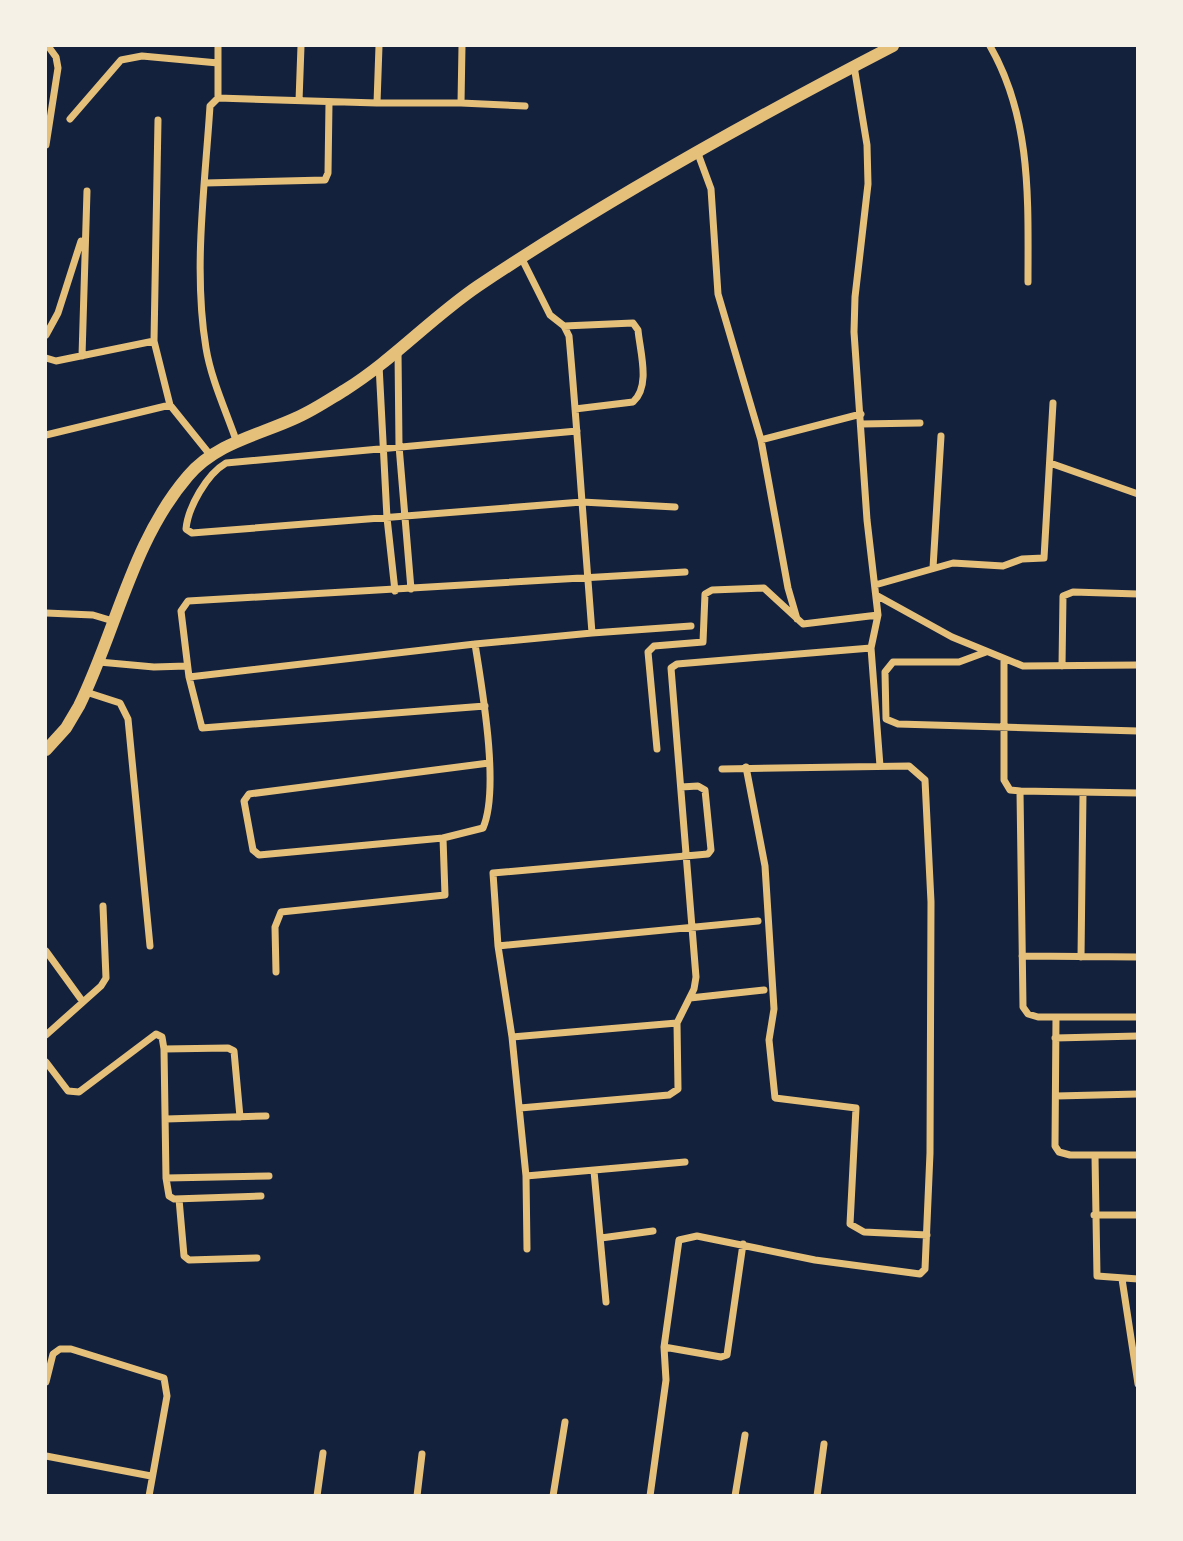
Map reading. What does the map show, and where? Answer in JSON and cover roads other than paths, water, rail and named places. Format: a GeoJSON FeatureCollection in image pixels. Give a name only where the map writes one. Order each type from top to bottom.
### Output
{"type":"FeatureCollection","features":[{"type":"Feature","properties":{"kind":"main road"},"geometry":{"type":"LineString","coordinates":[[46,750],[66,728],[86,692],[113,621],[167,503],[190,473],[236,440],[298,417],[379,365],[438,314],[697,151],[893,46]]}},
{"type":"Feature","properties":{"kind":"street"},"geometry":{"type":"LineString","coordinates":[[46,145],[58,68],[56,57],[48,46]]}},
{"type":"Feature","properties":{"kind":"street"},"geometry":{"type":"LineString","coordinates":[[218,46],[218,98],[210,106],[202,256],[206,351],[236,440]]}},
{"type":"Feature","properties":{"kind":"street"},"geometry":{"type":"LineString","coordinates":[[299,101],[301,46]]}},
{"type":"Feature","properties":{"kind":"street"},"geometry":{"type":"LineString","coordinates":[[377,103],[379,46]]}},
{"type":"Feature","properties":{"kind":"street"},"geometry":{"type":"LineString","coordinates":[[461,103],[462,46]]}},
{"type":"Feature","properties":{"kind":"street"},"geometry":{"type":"LineString","coordinates":[[990,46],[1004,70],[1028,172],[1028,282]]}},
{"type":"Feature","properties":{"kind":"street"},"geometry":{"type":"LineString","coordinates":[[70,118],[121,60],[142,56],[218,63]]}},
{"type":"Feature","properties":{"kind":"street"},"geometry":{"type":"LineString","coordinates":[[854,66],[867,145],[868,184],[855,297],[854,332],[878,615],[871,648],[880,766]]}},
{"type":"Feature","properties":{"kind":"street"},"geometry":{"type":"LineString","coordinates":[[218,98],[329,103],[525,106]]}},
{"type":"Feature","properties":{"kind":"street"},"geometry":{"type":"LineString","coordinates":[[205,183],[325,180],[328,173],[329,103]]}},
{"type":"Feature","properties":{"kind":"street"},"geometry":{"type":"LineString","coordinates":[[158,120],[154,341],[170,405],[211,456]]}},
{"type":"Feature","properties":{"kind":"street"},"geometry":{"type":"LineString","coordinates":[[697,151],[711,189],[718,294],[761,440],[788,588],[797,619]]}},
{"type":"Feature","properties":{"kind":"street"},"geometry":{"type":"LineString","coordinates":[[82,356],[87,191]]}},
{"type":"Feature","properties":{"kind":"street"},"geometry":{"type":"LineString","coordinates":[[46,335],[61,305],[85,230]]}},
{"type":"Feature","properties":{"kind":"street"},"geometry":{"type":"LineString","coordinates":[[522,259],[550,315],[564,326],[569,336],[592,633]]}},
{"type":"Feature","properties":{"kind":"street"},"geometry":{"type":"LineString","coordinates":[[564,326],[633,323],[638,330],[643,384],[640,396],[633,402],[575,409]]}},
{"type":"Feature","properties":{"kind":"street"},"geometry":{"type":"LineString","coordinates":[[46,358],[56,361],[154,341]]}},
{"type":"Feature","properties":{"kind":"street"},"geometry":{"type":"LineString","coordinates":[[398,350],[399,446],[411,589]]}},
{"type":"Feature","properties":{"kind":"street"},"geometry":{"type":"LineString","coordinates":[[379,365],[387,518],[395,591]]}},
{"type":"Feature","properties":{"kind":"street"},"geometry":{"type":"LineString","coordinates":[[875,585],[953,563],[1003,566],[1021,559],[1044,558],[1053,403]]}},
{"type":"Feature","properties":{"kind":"street"},"geometry":{"type":"LineString","coordinates":[[46,435],[170,405]]}},
{"type":"Feature","properties":{"kind":"street"},"geometry":{"type":"LineString","coordinates":[[761,440],[861,414]]}},
{"type":"Feature","properties":{"kind":"street"},"geometry":{"type":"LineString","coordinates":[[861,424],[920,423]]}},
{"type":"Feature","properties":{"kind":"street"},"geometry":{"type":"LineString","coordinates":[[577,431],[226,463],[214,470],[187,523],[188,532],[404,518],[582,502],[675,507]]}},
{"type":"Feature","properties":{"kind":"street"},"geometry":{"type":"LineString","coordinates":[[933,568],[941,436]]}},
{"type":"Feature","properties":{"kind":"street"},"geometry":{"type":"LineString","coordinates":[[1050,463],[1138,494]]}},
{"type":"Feature","properties":{"kind":"street"},"geometry":{"type":"LineString","coordinates":[[485,706],[205,729],[199,726],[188,677],[181,611],[188,601],[685,572]]}},
{"type":"Feature","properties":{"kind":"street"},"geometry":{"type":"LineString","coordinates":[[657,749],[648,653],[654,646],[704,642],[705,594],[712,590],[764,588],[803,624],[878,615]]}},
{"type":"Feature","properties":{"kind":"street"},"geometry":{"type":"LineString","coordinates":[[1062,666],[1062,596],[1073,592],[1138,594]]}},
{"type":"Feature","properties":{"kind":"street"},"geometry":{"type":"LineString","coordinates":[[876,596],[952,637],[1023,666],[1138,665]]}},
{"type":"Feature","properties":{"kind":"street"},"geometry":{"type":"LineString","coordinates":[[46,613],[93,615],[113,621]]}},
{"type":"Feature","properties":{"kind":"street"},"geometry":{"type":"LineString","coordinates":[[188,677],[475,644],[691,626]]}},
{"type":"Feature","properties":{"kind":"street"},"geometry":{"type":"LineString","coordinates":[[475,644],[485,706],[489,763],[487,820],[483,828],[443,838],[259,855],[253,850],[244,802],[249,794],[489,763]]}},
{"type":"Feature","properties":{"kind":"street"},"geometry":{"type":"LineString","coordinates":[[520,1108],[675,1093],[679,1085],[677,1023],[690,998],[696,977],[671,668],[677,664],[871,648]]}},
{"type":"Feature","properties":{"kind":"street"},"geometry":{"type":"LineString","coordinates":[[986,652],[959,662],[893,662],[885,672],[886,719],[898,724],[1138,731]]}},
{"type":"Feature","properties":{"kind":"street"},"geometry":{"type":"LineString","coordinates":[[1004,660],[1004,780],[1010,790],[1138,793]]}},
{"type":"Feature","properties":{"kind":"street"},"geometry":{"type":"LineString","coordinates":[[99,662],[154,667],[187,666]]}},
{"type":"Feature","properties":{"kind":"street"},"geometry":{"type":"LineString","coordinates":[[86,692],[120,703],[128,719],[150,946]]}},
{"type":"Feature","properties":{"kind":"street"},"geometry":{"type":"LineString","coordinates":[[650,1496],[662,1416],[666,1380],[664,1347],[679,1240],[697,1236],[815,1260],[920,1274],[925,1269],[930,1115],[928,791],[918,771],[909,766],[722,769]]}},
{"type":"Feature","properties":{"kind":"street"},"geometry":{"type":"LineString","coordinates":[[746,767],[765,866],[774,1009],[769,1040],[775,1098],[856,1108],[850,1224],[864,1232],[927,1235]]}},
{"type":"Feature","properties":{"kind":"street"},"geometry":{"type":"LineString","coordinates":[[527,1249],[526,1176],[520,1108],[498,946],[492,876],[498,870],[688,857],[710,852],[706,794],[702,786],[681,786]]}},
{"type":"Feature","properties":{"kind":"street"},"geometry":{"type":"LineString","coordinates":[[1020,791],[1023,1007],[1028,1014],[1055,1019],[1138,1017]]}},
{"type":"Feature","properties":{"kind":"street"},"geometry":{"type":"LineString","coordinates":[[1080,957],[1083,793]]}},
{"type":"Feature","properties":{"kind":"street"},"geometry":{"type":"LineString","coordinates":[[276,972],[275,927],[281,912],[445,894],[443,838]]}},
{"type":"Feature","properties":{"kind":"street"},"geometry":{"type":"LineString","coordinates":[[46,1035],[106,978],[103,906]]}},
{"type":"Feature","properties":{"kind":"street"},"geometry":{"type":"LineString","coordinates":[[498,946],[758,921]]}},
{"type":"Feature","properties":{"kind":"street"},"geometry":{"type":"LineString","coordinates":[[46,951],[83,1002]]}},
{"type":"Feature","properties":{"kind":"street"},"geometry":{"type":"LineString","coordinates":[[1022,956],[1138,957]]}},
{"type":"Feature","properties":{"kind":"street"},"geometry":{"type":"LineString","coordinates":[[690,998],[764,990]]}},
{"type":"Feature","properties":{"kind":"street"},"geometry":{"type":"LineString","coordinates":[[1055,1019],[1055,1146],[1059,1152],[1095,1156],[1138,1155]]}},
{"type":"Feature","properties":{"kind":"street"},"geometry":{"type":"LineString","coordinates":[[512,1037],[677,1023]]}},
{"type":"Feature","properties":{"kind":"street"},"geometry":{"type":"LineString","coordinates":[[1055,1035],[1138,1036]]}},
{"type":"Feature","properties":{"kind":"street"},"geometry":{"type":"LineString","coordinates":[[46,1062],[68,1091],[74,1093],[150,1036],[162,1037],[166,1178],[169,1196],[179,1199],[261,1196]]}},
{"type":"Feature","properties":{"kind":"street"},"geometry":{"type":"LineString","coordinates":[[164,1049],[228,1048],[234,1051],[240,1117]]}},
{"type":"Feature","properties":{"kind":"street"},"geometry":{"type":"LineString","coordinates":[[1056,1096],[1138,1094]]}},
{"type":"Feature","properties":{"kind":"street"},"geometry":{"type":"LineString","coordinates":[[166,1119],[266,1116]]}},
{"type":"Feature","properties":{"kind":"street"},"geometry":{"type":"LineString","coordinates":[[1095,1156],[1097,1276],[1138,1279]]}},
{"type":"Feature","properties":{"kind":"street"},"geometry":{"type":"LineString","coordinates":[[526,1176],[685,1162]]}},
{"type":"Feature","properties":{"kind":"street"},"geometry":{"type":"LineString","coordinates":[[594,1171],[606,1302]]}},
{"type":"Feature","properties":{"kind":"street"},"geometry":{"type":"LineString","coordinates":[[166,1178],[269,1176]]}},
{"type":"Feature","properties":{"kind":"street"},"geometry":{"type":"LineString","coordinates":[[179,1199],[184,1256],[189,1260],[257,1258]]}},
{"type":"Feature","properties":{"kind":"street"},"geometry":{"type":"LineString","coordinates":[[1094,1215],[1138,1215]]}},
{"type":"Feature","properties":{"kind":"street"},"geometry":{"type":"LineString","coordinates":[[601,1238],[653,1231]]}},
{"type":"Feature","properties":{"kind":"street"},"geometry":{"type":"LineString","coordinates":[[664,1347],[720,1357],[727,1355],[743,1244]]}},
{"type":"Feature","properties":{"kind":"street"},"geometry":{"type":"LineString","coordinates":[[1122,1279],[1138,1384]]}},
{"type":"Feature","properties":{"kind":"street"},"geometry":{"type":"LineString","coordinates":[[46,1382],[52,1354],[60,1349],[71,1349],[164,1378],[167,1396],[149,1496]]}},
{"type":"Feature","properties":{"kind":"street"},"geometry":{"type":"LineString","coordinates":[[553,1496],[565,1422]]}},
{"type":"Feature","properties":{"kind":"street"},"geometry":{"type":"LineString","coordinates":[[735,1496],[745,1435]]}},
{"type":"Feature","properties":{"kind":"street"},"geometry":{"type":"LineString","coordinates":[[817,1496],[824,1444]]}},
{"type":"Feature","properties":{"kind":"street"},"geometry":{"type":"LineString","coordinates":[[317,1496],[323,1453]]}},
{"type":"Feature","properties":{"kind":"street"},"geometry":{"type":"LineString","coordinates":[[417,1496],[422,1454]]}},
{"type":"Feature","properties":{"kind":"street"},"geometry":{"type":"LineString","coordinates":[[46,1456],[152,1476]]}}]}
